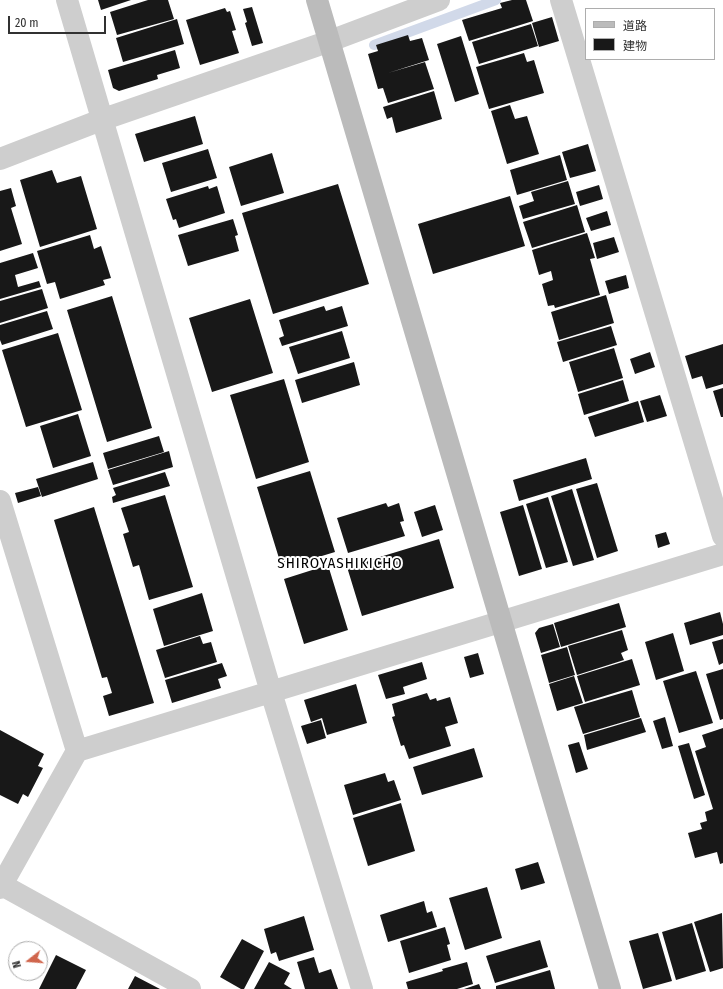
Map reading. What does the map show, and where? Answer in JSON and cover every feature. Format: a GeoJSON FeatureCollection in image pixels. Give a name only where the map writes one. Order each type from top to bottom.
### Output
{"type":"FeatureCollection","features":[{"type":"Feature","properties":{"kind":"street"},"geometry":{"type":"LineString","coordinates":[[67,0],[101,120],[271,692],[362,989]]}},
{"type":"Feature","properties":{"kind":"street"},"geometry":{"type":"LineString","coordinates":[[317,0],[610,989]]}},
{"type":"Feature","properties":{"kind":"street"},"geometry":{"type":"LineString","coordinates":[[0,159],[101,120],[330,41],[440,0]]}},
{"type":"Feature","properties":{"kind":"street"},"geometry":{"type":"LineString","coordinates":[[561,0],[723,536]]}},
{"type":"Feature","properties":{"kind":"street"},"geometry":{"type":"LineString","coordinates":[[0,501],[77,751]]}},
{"type":"Feature","properties":{"kind":"street"},"geometry":{"type":"LineString","coordinates":[[190,989],[1,886],[77,751],[723,554]]}},
{"type":"Feature","properties":{"kind":"building"},"geometry":{"type":"Polygon","coordinates":[[[98,0],[131,0],[101,10],[98,0]]]}},
{"type":"Feature","properties":{"kind":"building"},"geometry":{"type":"Polygon","coordinates":[[[148,0],[168,0],[174,19],[117,35],[110,12],[148,0]]]}},
{"type":"Feature","properties":{"kind":"building"},"geometry":{"type":"Polygon","coordinates":[[[512,0],[526,0],[533,21],[469,41],[462,20],[502,8],[500,3],[512,0]]]}},
{"type":"Feature","properties":{"kind":"building"},"geometry":{"type":"Polygon","coordinates":[[[252,7],[263,43],[252,46],[245,23],[247,22],[243,9],[252,7]]]}},
{"type":"Feature","properties":{"kind":"building"},"geometry":{"type":"Polygon","coordinates":[[[225,8],[227,12],[230,11],[236,30],[232,31],[239,53],[200,65],[186,20],[225,8]]]}},
{"type":"Feature","properties":{"kind":"building"},"geometry":{"type":"Polygon","coordinates":[[[552,17],[559,41],[539,47],[532,23],[552,17]]]}},
{"type":"Feature","properties":{"kind":"building"},"geometry":{"type":"Polygon","coordinates":[[[177,19],[184,44],[123,62],[116,38],[177,19]]]}},
{"type":"Feature","properties":{"kind":"building"},"geometry":{"type":"Polygon","coordinates":[[[531,24],[538,46],[479,64],[472,42],[531,24]]]}},
{"type":"Feature","properties":{"kind":"building"},"geometry":{"type":"Polygon","coordinates":[[[408,35],[410,41],[422,38],[429,60],[388,73],[425,62],[434,89],[388,103],[383,88],[378,89],[368,54],[378,51],[376,45],[408,35]]]}},
{"type":"Feature","properties":{"kind":"building"},"geometry":{"type":"Polygon","coordinates":[[[461,36],[479,94],[455,102],[437,44],[461,36]]]}},
{"type":"Feature","properties":{"kind":"building"},"geometry":{"type":"Polygon","coordinates":[[[175,50],[180,68],[157,75],[158,79],[119,91],[113,88],[108,70],[175,50]]]}},
{"type":"Feature","properties":{"kind":"building"},"geometry":{"type":"Polygon","coordinates":[[[524,53],[527,62],[534,60],[544,93],[489,109],[476,67],[524,53]]]}},
{"type":"Feature","properties":{"kind":"building"},"geometry":{"type":"Polygon","coordinates":[[[434,91],[442,119],[396,133],[392,117],[387,119],[383,107],[434,91]]]}},
{"type":"Feature","properties":{"kind":"building"},"geometry":{"type":"Polygon","coordinates":[[[510,105],[515,119],[527,116],[539,154],[507,164],[491,111],[510,105]]]}},
{"type":"Feature","properties":{"kind":"building"},"geometry":{"type":"Polygon","coordinates":[[[195,116],[203,144],[144,162],[135,134],[195,116]]]}},
{"type":"Feature","properties":{"kind":"building"},"geometry":{"type":"Polygon","coordinates":[[[588,144],[596,171],[570,178],[562,152],[588,144]]]}},
{"type":"Feature","properties":{"kind":"building"},"geometry":{"type":"Polygon","coordinates":[[[208,149],[217,178],[171,192],[162,163],[208,149]]]}},
{"type":"Feature","properties":{"kind":"building"},"geometry":{"type":"Polygon","coordinates":[[[272,153],[284,193],[241,206],[229,167],[272,153]]]}},
{"type":"Feature","properties":{"kind":"building"},"geometry":{"type":"Polygon","coordinates":[[[560,155],[567,180],[517,195],[510,170],[560,155]]]}},
{"type":"Feature","properties":{"kind":"building"},"geometry":{"type":"Polygon","coordinates":[[[52,170],[57,183],[81,176],[97,229],[40,247],[20,180],[52,170]]]}},
{"type":"Feature","properties":{"kind":"building"},"geometry":{"type":"Polygon","coordinates":[[[568,181],[575,204],[523,219],[519,206],[534,201],[531,192],[568,181]]]}},
{"type":"Feature","properties":{"kind":"building"},"geometry":{"type":"Polygon","coordinates":[[[338,184],[369,284],[273,314],[242,213],[338,184]]]}},
{"type":"Feature","properties":{"kind":"building"},"geometry":{"type":"Polygon","coordinates":[[[599,185],[603,199],[580,206],[576,192],[599,185]]]}},
{"type":"Feature","properties":{"kind":"building"},"geometry":{"type":"Polygon","coordinates":[[[208,186],[209,189],[217,186],[225,213],[179,228],[176,219],[173,220],[166,199],[208,186]]]}},
{"type":"Feature","properties":{"kind":"building"},"geometry":{"type":"Polygon","coordinates":[[[11,188],[16,206],[11,208],[22,244],[0,251],[0,191],[11,188]]]}},
{"type":"Feature","properties":{"kind":"building"},"geometry":{"type":"Polygon","coordinates":[[[510,196],[525,246],[433,274],[418,224],[510,196]]]}},
{"type":"Feature","properties":{"kind":"building"},"geometry":{"type":"Polygon","coordinates":[[[577,205],[585,232],[532,248],[523,222],[577,205]]]}},
{"type":"Feature","properties":{"kind":"building"},"geometry":{"type":"Polygon","coordinates":[[[607,211],[611,225],[591,231],[586,218],[607,211]]]}},
{"type":"Feature","properties":{"kind":"building"},"geometry":{"type":"Polygon","coordinates":[[[233,219],[238,235],[235,236],[239,251],[188,266],[178,235],[233,219]]]}},
{"type":"Feature","properties":{"kind":"building"},"geometry":{"type":"Polygon","coordinates":[[[587,233],[595,258],[590,259],[600,295],[555,308],[554,305],[548,306],[542,284],[553,280],[551,271],[539,275],[532,250],[587,233]]]}},
{"type":"Feature","properties":{"kind":"building"},"geometry":{"type":"Polygon","coordinates":[[[90,235],[94,249],[101,246],[111,278],[103,280],[105,285],[60,299],[55,282],[47,284],[37,251],[90,235]]]}},
{"type":"Feature","properties":{"kind":"building"},"geometry":{"type":"Polygon","coordinates":[[[614,237],[619,252],[597,259],[593,243],[614,237]]]}},
{"type":"Feature","properties":{"kind":"building"},"geometry":{"type":"Polygon","coordinates":[[[33,253],[38,268],[15,275],[18,287],[39,281],[41,287],[0,299],[0,263],[33,253]]]}},
{"type":"Feature","properties":{"kind":"building"},"geometry":{"type":"Polygon","coordinates":[[[626,275],[629,288],[609,294],[605,281],[626,275]]]}},
{"type":"Feature","properties":{"kind":"building"},"geometry":{"type":"Polygon","coordinates":[[[42,289],[48,308],[0,323],[0,301],[42,289]]]}},
{"type":"Feature","properties":{"kind":"building"},"geometry":{"type":"Polygon","coordinates":[[[606,295],[614,323],[559,340],[551,312],[606,295]]]}},
{"type":"Feature","properties":{"kind":"building"},"geometry":{"type":"Polygon","coordinates":[[[112,296],[152,428],[107,442],[67,310],[112,296]]]}},
{"type":"Feature","properties":{"kind":"building"},"geometry":{"type":"Polygon","coordinates":[[[250,299],[273,373],[212,392],[189,318],[250,299]]]}},
{"type":"Feature","properties":{"kind":"building"},"geometry":{"type":"Polygon","coordinates":[[[324,306],[326,311],[342,306],[348,326],[282,346],[279,338],[284,336],[279,320],[324,306]]]}},
{"type":"Feature","properties":{"kind":"building"},"geometry":{"type":"Polygon","coordinates":[[[47,311],[53,329],[2,345],[0,340],[0,325],[47,311]]]}},
{"type":"Feature","properties":{"kind":"building"},"geometry":{"type":"Polygon","coordinates":[[[611,326],[617,345],[563,362],[557,342],[611,326]]]}},
{"type":"Feature","properties":{"kind":"building"},"geometry":{"type":"Polygon","coordinates":[[[342,331],[350,358],[298,374],[289,347],[342,331]]]}},
{"type":"Feature","properties":{"kind":"building"},"geometry":{"type":"Polygon","coordinates":[[[58,333],[82,410],[26,427],[2,350],[58,333]]]}},
{"type":"Feature","properties":{"kind":"building"},"geometry":{"type":"Polygon","coordinates":[[[723,344],[723,384],[706,389],[702,376],[692,379],[685,356],[723,344]]]}},
{"type":"Feature","properties":{"kind":"building"},"geometry":{"type":"Polygon","coordinates":[[[614,348],[623,378],[578,392],[569,362],[614,348]]]}},
{"type":"Feature","properties":{"kind":"building"},"geometry":{"type":"Polygon","coordinates":[[[650,352],[655,367],[635,374],[630,359],[650,352]]]}},
{"type":"Feature","properties":{"kind":"building"},"geometry":{"type":"Polygon","coordinates":[[[354,362],[360,385],[302,403],[295,380],[354,362]]]}},
{"type":"Feature","properties":{"kind":"building"},"geometry":{"type":"Polygon","coordinates":[[[284,379],[309,462],[256,479],[230,395],[284,379]]]}},
{"type":"Feature","properties":{"kind":"building"},"geometry":{"type":"Polygon","coordinates":[[[623,380],[629,401],[584,415],[578,394],[623,380]]]}},
{"type":"Feature","properties":{"kind":"building"},"geometry":{"type":"Polygon","coordinates":[[[723,388],[723,417],[721,417],[713,391],[723,388]]]}},
{"type":"Feature","properties":{"kind":"building"},"geometry":{"type":"Polygon","coordinates":[[[660,395],[667,416],[647,422],[640,401],[660,395]]]}},
{"type":"Feature","properties":{"kind":"building"},"geometry":{"type":"Polygon","coordinates":[[[638,401],[644,422],[595,437],[588,417],[638,401]]]}},
{"type":"Feature","properties":{"kind":"building"},"geometry":{"type":"Polygon","coordinates":[[[78,414],[91,456],[53,468],[40,426],[78,414]]]}},
{"type":"Feature","properties":{"kind":"building"},"geometry":{"type":"Polygon","coordinates":[[[159,436],[164,452],[108,469],[103,453],[159,436]]]}},
{"type":"Feature","properties":{"kind":"building"},"geometry":{"type":"Polygon","coordinates":[[[169,451],[173,467],[113,485],[108,470],[169,451]]]}},
{"type":"Feature","properties":{"kind":"building"},"geometry":{"type":"Polygon","coordinates":[[[586,458],[592,479],[519,501],[513,480],[586,458]]]}},
{"type":"Feature","properties":{"kind":"building"},"geometry":{"type":"Polygon","coordinates":[[[93,462],[98,479],[42,497],[36,479],[93,462]]]}},
{"type":"Feature","properties":{"kind":"building"},"geometry":{"type":"Polygon","coordinates":[[[310,471],[335,552],[282,568],[257,487],[310,471]]]}},
{"type":"Feature","properties":{"kind":"building"},"geometry":{"type":"Polygon","coordinates":[[[165,472],[170,486],[113,503],[112,497],[116,495],[113,488],[165,472]]]}},
{"type":"Feature","properties":{"kind":"building"},"geometry":{"type":"Polygon","coordinates":[[[597,483],[618,551],[597,558],[576,489],[597,483]]]}},
{"type":"Feature","properties":{"kind":"building"},"geometry":{"type":"Polygon","coordinates":[[[38,487],[41,496],[18,503],[15,493],[38,487]]]}},
{"type":"Feature","properties":{"kind":"building"},"geometry":{"type":"Polygon","coordinates":[[[572,489],[594,560],[573,566],[551,496],[572,489]]]}},
{"type":"Feature","properties":{"kind":"building"},"geometry":{"type":"Polygon","coordinates":[[[165,495],[193,587],[149,600],[139,565],[133,567],[123,534],[129,532],[121,508],[165,495]]]}},
{"type":"Feature","properties":{"kind":"building"},"geometry":{"type":"Polygon","coordinates":[[[548,497],[568,562],[546,568],[526,504],[548,497]]]}},
{"type":"Feature","properties":{"kind":"building"},"geometry":{"type":"Polygon","coordinates":[[[386,503],[388,507],[399,503],[404,521],[400,522],[405,536],[348,553],[337,518],[386,503]]]}},
{"type":"Feature","properties":{"kind":"building"},"geometry":{"type":"Polygon","coordinates":[[[435,505],[443,530],[422,537],[414,512],[435,505]]]}},
{"type":"Feature","properties":{"kind":"building"},"geometry":{"type":"Polygon","coordinates":[[[523,505],[542,569],[519,576],[500,512],[523,505]]]}},
{"type":"Feature","properties":{"kind":"building"},"geometry":{"type":"Polygon","coordinates":[[[94,507],[154,703],[109,716],[103,696],[112,693],[107,677],[102,678],[54,520],[94,507]]]}},
{"type":"Feature","properties":{"kind":"building"},"geometry":{"type":"Polygon","coordinates":[[[666,532],[670,544],[658,548],[655,535],[666,532]]]}},
{"type":"Feature","properties":{"kind":"building"},"geometry":{"type":"Polygon","coordinates":[[[439,539],[454,588],[362,616],[347,567],[439,539]]]}},
{"type":"Feature","properties":{"kind":"building"},"geometry":{"type":"Polygon","coordinates":[[[328,565],[348,630],[304,644],[284,579],[328,565]]]}},
{"type":"Feature","properties":{"kind":"building"},"geometry":{"type":"Polygon","coordinates":[[[202,593],[213,631],[164,646],[153,609],[202,593]]]}},
{"type":"Feature","properties":{"kind":"building"},"geometry":{"type":"Polygon","coordinates":[[[619,603],[626,627],[561,647],[554,623],[619,603]]]}},
{"type":"Feature","properties":{"kind":"building"},"geometry":{"type":"Polygon","coordinates":[[[720,612],[723,624],[723,635],[690,645],[684,623],[720,612]]]}},
{"type":"Feature","properties":{"kind":"building"},"geometry":{"type":"Polygon","coordinates":[[[553,624],[560,647],[541,653],[535,633],[539,628],[553,624]]]}},
{"type":"Feature","properties":{"kind":"building"},"geometry":{"type":"Polygon","coordinates":[[[622,630],[628,650],[621,653],[624,660],[577,675],[568,646],[622,630]]]}},
{"type":"Feature","properties":{"kind":"building"},"geometry":{"type":"Polygon","coordinates":[[[673,633],[684,671],[656,680],[645,642],[673,633]]]}},
{"type":"Feature","properties":{"kind":"building"},"geometry":{"type":"Polygon","coordinates":[[[200,636],[203,644],[211,642],[217,662],[165,678],[156,650],[200,636]]]}},
{"type":"Feature","properties":{"kind":"building"},"geometry":{"type":"Polygon","coordinates":[[[723,639],[723,663],[719,665],[712,642],[723,639]]]}},
{"type":"Feature","properties":{"kind":"building"},"geometry":{"type":"Polygon","coordinates":[[[567,647],[575,675],[549,683],[541,655],[567,647]]]}},
{"type":"Feature","properties":{"kind":"building"},"geometry":{"type":"Polygon","coordinates":[[[478,653],[484,674],[470,678],[464,657],[478,653]]]}},
{"type":"Feature","properties":{"kind":"building"},"geometry":{"type":"Polygon","coordinates":[[[632,659],[640,685],[585,702],[577,676],[632,659]]]}},
{"type":"Feature","properties":{"kind":"building"},"geometry":{"type":"Polygon","coordinates":[[[422,662],[427,679],[403,687],[405,694],[386,699],[378,675],[422,662]]]}},
{"type":"Feature","properties":{"kind":"building"},"geometry":{"type":"Polygon","coordinates":[[[222,663],[227,676],[218,679],[221,688],[172,703],[165,680],[222,663]]]}},
{"type":"Feature","properties":{"kind":"building"},"geometry":{"type":"Polygon","coordinates":[[[723,669],[723,719],[720,720],[706,674],[723,669]]]}},
{"type":"Feature","properties":{"kind":"building"},"geometry":{"type":"Polygon","coordinates":[[[696,671],[713,723],[679,733],[663,681],[696,671]]]}},
{"type":"Feature","properties":{"kind":"building"},"geometry":{"type":"Polygon","coordinates":[[[574,676],[583,703],[557,711],[549,684],[574,676]]]}},
{"type":"Feature","properties":{"kind":"building"},"geometry":{"type":"Polygon","coordinates":[[[356,684],[367,723],[327,735],[322,718],[311,722],[304,700],[356,684]]]}},
{"type":"Feature","properties":{"kind":"building"},"geometry":{"type":"Polygon","coordinates":[[[632,690],[640,717],[583,734],[574,707],[632,690]]]}},
{"type":"Feature","properties":{"kind":"building"},"geometry":{"type":"Polygon","coordinates":[[[427,693],[430,700],[436,698],[437,701],[450,697],[458,723],[445,727],[451,746],[409,759],[404,745],[401,746],[392,717],[395,716],[392,704],[427,693]]]}},
{"type":"Feature","properties":{"kind":"building"},"geometry":{"type":"Polygon","coordinates":[[[665,717],[673,746],[662,749],[653,721],[665,717]]]}},
{"type":"Feature","properties":{"kind":"building"},"geometry":{"type":"Polygon","coordinates":[[[641,718],[646,732],[587,750],[584,735],[641,718]]]}},
{"type":"Feature","properties":{"kind":"building"},"geometry":{"type":"Polygon","coordinates":[[[321,720],[326,738],[307,744],[301,726],[321,720]]]}},
{"type":"Feature","properties":{"kind":"building"},"geometry":{"type":"Polygon","coordinates":[[[723,728],[723,863],[720,864],[717,852],[695,858],[688,833],[702,829],[700,823],[707,821],[705,812],[713,809],[695,751],[706,747],[702,735],[723,728]]]}},
{"type":"Feature","properties":{"kind":"building"},"geometry":{"type":"Polygon","coordinates":[[[0,730],[44,754],[38,766],[43,768],[28,797],[23,794],[18,804],[0,795],[0,730]]]}},
{"type":"Feature","properties":{"kind":"building"},"geometry":{"type":"Polygon","coordinates":[[[579,742],[588,769],[576,773],[568,745],[579,742]]]}},
{"type":"Feature","properties":{"kind":"building"},"geometry":{"type":"Polygon","coordinates":[[[689,743],[705,795],[694,799],[678,746],[689,743]]]}},
{"type":"Feature","properties":{"kind":"building"},"geometry":{"type":"Polygon","coordinates":[[[474,748],[483,777],[422,795],[413,767],[474,748]]]}},
{"type":"Feature","properties":{"kind":"building"},"geometry":{"type":"Polygon","coordinates":[[[385,773],[388,782],[394,780],[401,800],[353,815],[344,785],[385,773]]]}},
{"type":"Feature","properties":{"kind":"building"},"geometry":{"type":"Polygon","coordinates":[[[401,803],[415,851],[368,866],[353,818],[401,803]]]}},
{"type":"Feature","properties":{"kind":"building"},"geometry":{"type":"Polygon","coordinates":[[[538,862],[545,883],[521,890],[515,869],[538,862]]]}},
{"type":"Feature","properties":{"kind":"building"},"geometry":{"type":"Polygon","coordinates":[[[487,887],[502,938],[465,950],[449,898],[487,887]]]}},
{"type":"Feature","properties":{"kind":"building"},"geometry":{"type":"Polygon","coordinates":[[[424,901],[427,913],[432,911],[437,927],[388,942],[380,915],[424,901]]]}},
{"type":"Feature","properties":{"kind":"building"},"geometry":{"type":"Polygon","coordinates":[[[722,913],[723,968],[710,972],[694,922],[722,913]]]}},
{"type":"Feature","properties":{"kind":"building"},"geometry":{"type":"Polygon","coordinates":[[[304,916],[314,950],[279,961],[276,952],[271,954],[264,929],[304,916]]]}},
{"type":"Feature","properties":{"kind":"building"},"geometry":{"type":"Polygon","coordinates":[[[692,923],[706,971],[676,980],[662,932],[692,923]]]}},
{"type":"Feature","properties":{"kind":"building"},"geometry":{"type":"Polygon","coordinates":[[[445,927],[450,944],[447,945],[451,960],[409,973],[400,941],[445,927]]]}},
{"type":"Feature","properties":{"kind":"building"},"geometry":{"type":"Polygon","coordinates":[[[658,933],[672,981],[643,989],[629,941],[658,933]]]}},
{"type":"Feature","properties":{"kind":"building"},"geometry":{"type":"Polygon","coordinates":[[[242,939],[264,951],[244,989],[241,989],[220,977],[242,939]]]}},
{"type":"Feature","properties":{"kind":"building"},"geometry":{"type":"Polygon","coordinates":[[[540,940],[548,967],[495,983],[486,956],[540,940]]]}},
{"type":"Feature","properties":{"kind":"building"},"geometry":{"type":"Polygon","coordinates":[[[56,955],[86,970],[76,989],[39,989],[43,981],[48,981],[48,971],[56,955]]]}},
{"type":"Feature","properties":{"kind":"building"},"geometry":{"type":"Polygon","coordinates":[[[314,957],[319,973],[331,969],[338,989],[305,989],[297,962],[314,957]]]}},
{"type":"Feature","properties":{"kind":"building"},"geometry":{"type":"Polygon","coordinates":[[[269,962],[290,973],[284,984],[292,989],[254,989],[269,962]]]}},
{"type":"Feature","properties":{"kind":"building"},"geometry":{"type":"Polygon","coordinates":[[[467,962],[473,984],[457,989],[408,989],[406,982],[467,962]]]}},
{"type":"Feature","properties":{"kind":"building"},"geometry":{"type":"Polygon","coordinates":[[[550,970],[555,989],[496,989],[496,986],[550,970]]]}},
{"type":"Feature","properties":{"kind":"building"},"geometry":{"type":"Polygon","coordinates":[[[135,976],[160,989],[128,989],[135,976]]]}},
{"type":"Feature","properties":{"kind":"building"},"geometry":{"type":"Polygon","coordinates":[[[479,984],[481,989],[464,989],[479,984]]]}},
{"type":"Feature","properties":{"kind":"waterway"},"geometry":{"type":"LineString","coordinates":[[374,45],[496,0]]}},
{"type":"Feature","properties":{"kind":"district","name":"SHIROYASHIKICHO"},"geometry":{"type":"Point","coordinates":[340,564]}}]}
